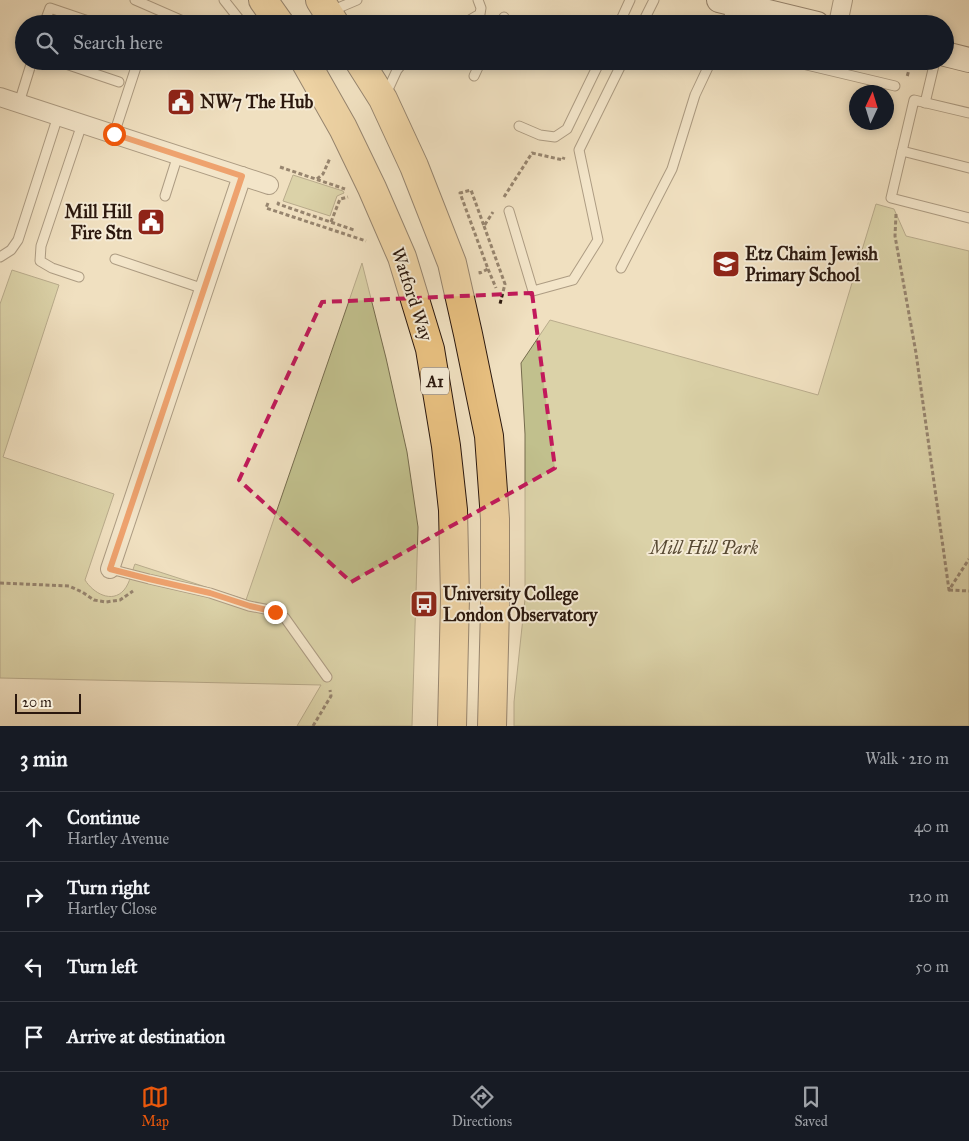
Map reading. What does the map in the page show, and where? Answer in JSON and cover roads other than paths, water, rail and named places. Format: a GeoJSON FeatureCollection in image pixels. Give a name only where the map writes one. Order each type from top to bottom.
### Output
{"type":"FeatureCollection","features":[{"type":"Feature","properties":{"kind":"highway"},"geometry":{"type":"LineString","coordinates":[[263,0],[274,15]]}},
{"type":"Feature","properties":{"kind":"highway","name":"Watford Way"},"geometry":{"type":"LineString","coordinates":[[310,70],[343,128],[402,257],[430,349],[446,446],[453,510],[455,598],[452,726]]}},
{"type":"Feature","properties":{"kind":"highway","name":"A1"},"geometry":{"type":"LineString","coordinates":[[365,70],[383,100],[414,166],[452,263],[489,436],[495,529],[492,726]]}},
{"type":"Feature","properties":{"kind":"main road"},"geometry":{"type":"LineString","coordinates":[[726,9],[763,15]]}},
{"type":"Feature","properties":{"kind":"main road"},"geometry":{"type":"LineString","coordinates":[[954,56],[969,60]]}},
{"type":"Feature","properties":{"kind":"street"},"geometry":{"type":"LineString","coordinates":[[840,15],[843,0]]}},
{"type":"Feature","properties":{"kind":"street"},"geometry":{"type":"LineString","coordinates":[[0,97],[242,176],[275,190]]}},
{"type":"Feature","properties":{"kind":"street"},"geometry":{"type":"LineString","coordinates":[[110,569],[242,176]]}},
{"type":"Feature","properties":{"kind":"lane"},"geometry":{"type":"LineString","coordinates":[[135,0],[169,15]]}},
{"type":"Feature","properties":{"kind":"lane"},"geometry":{"type":"LineString","coordinates":[[224,0],[236,15]]}},
{"type":"Feature","properties":{"kind":"lane"},"geometry":{"type":"LineString","coordinates":[[328,12],[357,0]]}},
{"type":"Feature","properties":{"kind":"lane"},"geometry":{"type":"LineString","coordinates":[[478,0],[481,8],[478,15]]}},
{"type":"Feature","properties":{"kind":"lane"},"geometry":{"type":"LineString","coordinates":[[623,15],[630,0]]}},
{"type":"Feature","properties":{"kind":"lane"},"geometry":{"type":"LineString","coordinates":[[646,15],[654,0]]}},
{"type":"Feature","properties":{"kind":"lane"},"geometry":{"type":"LineString","coordinates":[[51,4],[76,15]]}},
{"type":"Feature","properties":{"kind":"lane"},"geometry":{"type":"LineString","coordinates":[[19,103],[29,70]]}},
{"type":"Feature","properties":{"kind":"lane"},"geometry":{"type":"LineString","coordinates":[[84,70],[119,82]]}},
{"type":"Feature","properties":{"kind":"lane"},"geometry":{"type":"LineString","coordinates":[[114,134],[135,70]]}},
{"type":"Feature","properties":{"kind":"lane"},"geometry":{"type":"LineString","coordinates":[[383,100],[397,70]]}},
{"type":"Feature","properties":{"kind":"lane"},"geometry":{"type":"LineString","coordinates":[[474,76],[477,70]]}},
{"type":"Feature","properties":{"kind":"lane"},"geometry":{"type":"LineString","coordinates":[[519,126],[540,135],[555,137],[567,129],[596,70]]}},
{"type":"Feature","properties":{"kind":"lane"},"geometry":{"type":"LineString","coordinates":[[509,211],[533,290],[573,280],[598,240],[579,150],[619,70]]}},
{"type":"Feature","properties":{"kind":"lane"},"geometry":{"type":"LineString","coordinates":[[621,268],[672,169],[695,95],[707,70]]}},
{"type":"Feature","properties":{"kind":"lane"},"geometry":{"type":"LineString","coordinates":[[828,70],[895,86]]}},
{"type":"Feature","properties":{"kind":"lane"},"geometry":{"type":"LineString","coordinates":[[925,103],[933,70]]}},
{"type":"Feature","properties":{"kind":"lane"},"geometry":{"type":"LineString","coordinates":[[969,113],[914,100],[892,198],[969,218]]}},
{"type":"Feature","properties":{"kind":"lane"},"geometry":{"type":"LineString","coordinates":[[0,257],[11,250],[18,240],[58,116]]}},
{"type":"Feature","properties":{"kind":"lane"},"geometry":{"type":"LineString","coordinates":[[78,277],[52,268],[40,261],[41,246],[82,124]]}},
{"type":"Feature","properties":{"kind":"lane"},"geometry":{"type":"LineString","coordinates":[[902,151],[969,168]]}},
{"type":"Feature","properties":{"kind":"lane"},"geometry":{"type":"LineString","coordinates":[[165,196],[178,155]]}},
{"type":"Feature","properties":{"kind":"lane"},"geometry":{"type":"LineString","coordinates":[[115,259],[204,289]]}},
{"type":"Feature","properties":{"kind":"lane"},"geometry":{"type":"LineString","coordinates":[[110,569],[210,593],[275,612],[285,618],[327,677]]}},
{"type":"Feature","properties":{"kind":"place","name":"NW7 The Hub"},"geometry":{"type":"Point","coordinates":[181,102]}},
{"type":"Feature","properties":{"kind":"place","name":"Mill Hill Fire Stn"},"geometry":{"type":"Point","coordinates":[151,222]}},
{"type":"Feature","properties":{"kind":"place","name":"Etz Chaim Jewish Primary School"},"geometry":{"type":"Point","coordinates":[726,264]}},
{"type":"Feature","properties":{"kind":"place","name":"University College London Observatory"},"geometry":{"type":"Point","coordinates":[424,604]}},
{"type":"Feature","properties":{"kind":"park label","name":"Mill Hill Park"},"geometry":{"type":"Point","coordinates":[704,548]}}]}
